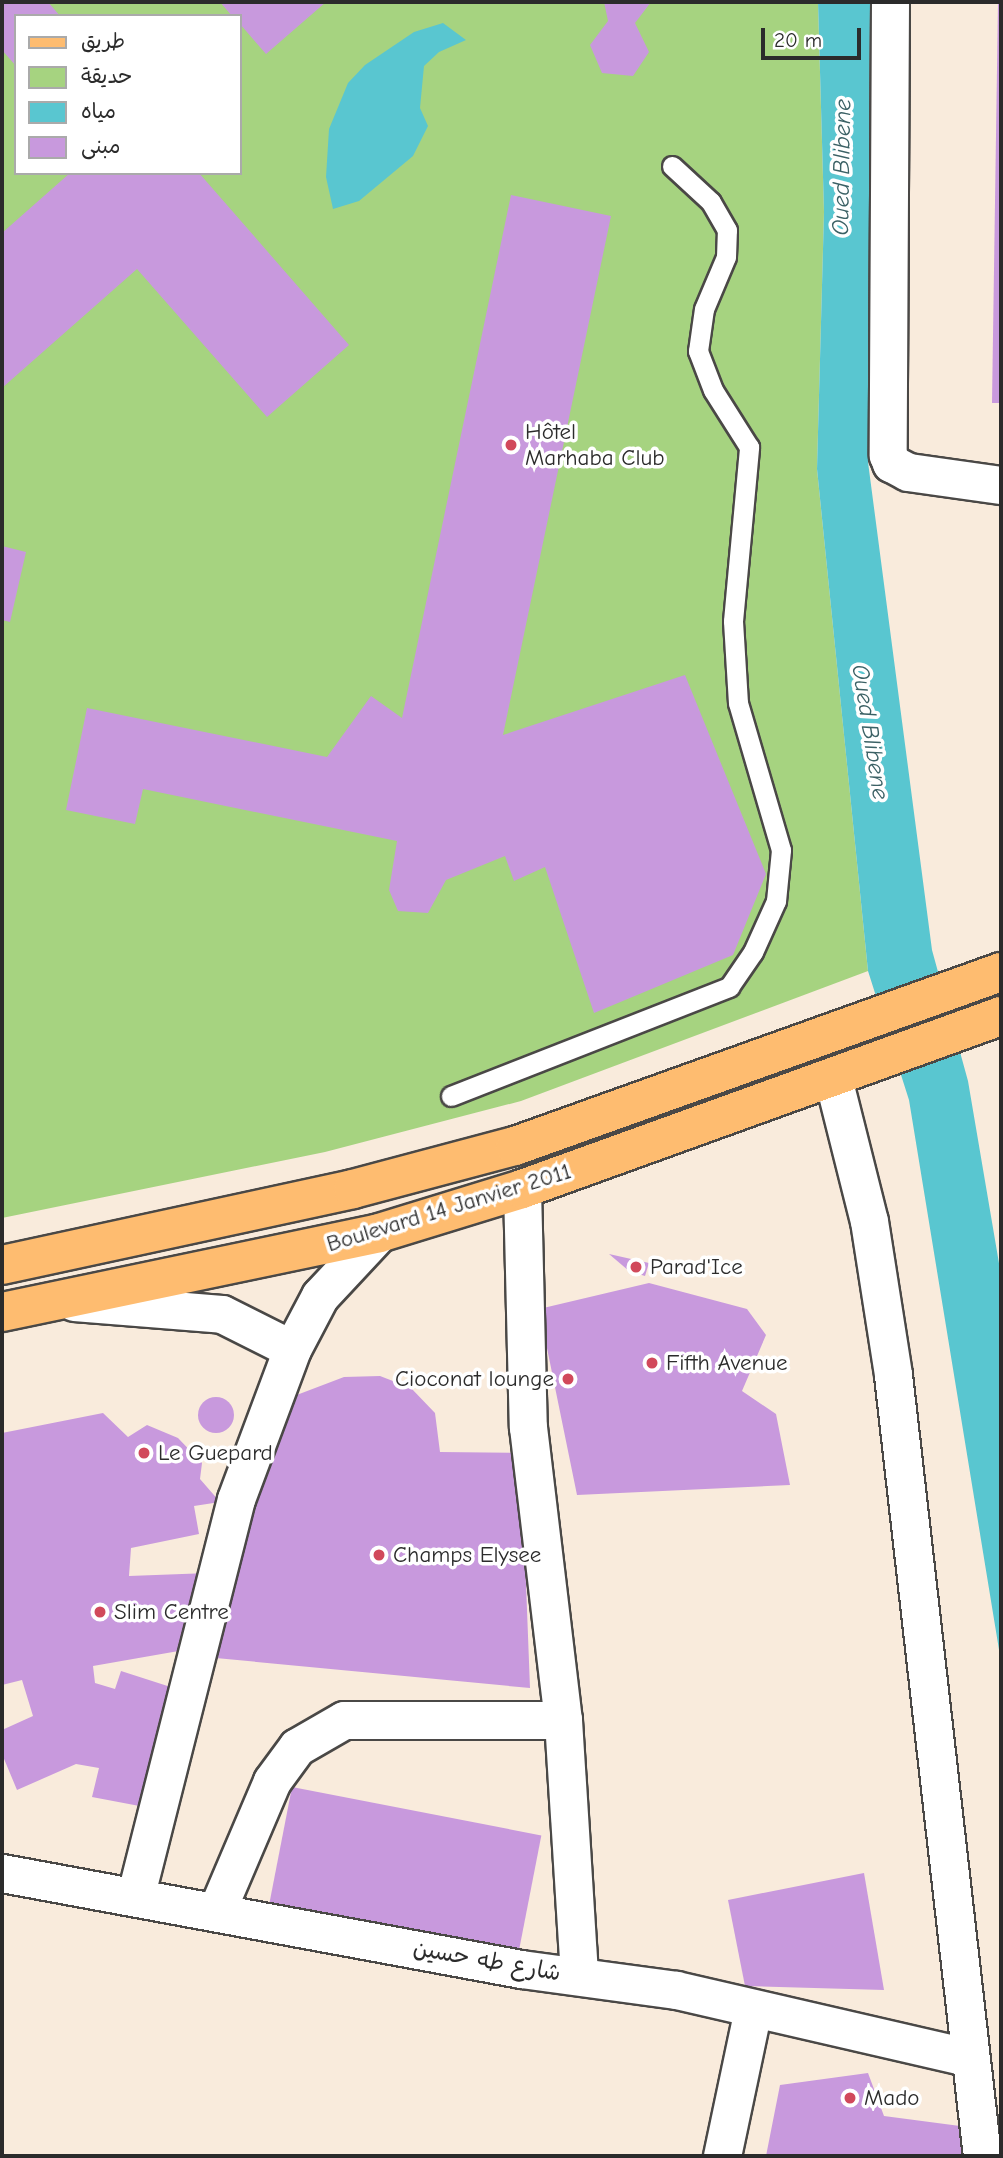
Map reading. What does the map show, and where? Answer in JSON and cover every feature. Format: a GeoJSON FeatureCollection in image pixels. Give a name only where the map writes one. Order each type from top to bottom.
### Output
{"type":"FeatureCollection","features":[{"type":"Feature","properties":{"kind":"main road","name":"Boulevard 14 Janvier 2011"},"geometry":{"type":"LineString","coordinates":[[2,1265],[353,1189],[515,1146],[1001,972]]}},
{"type":"Feature","properties":{"kind":"main road","name":"Boulevard 14 Janvier 2011"},"geometry":{"type":"LineString","coordinates":[[2,1312],[379,1233],[522,1189],[986,1022]]}},
{"type":"Feature","properties":{"kind":"street"},"geometry":{"type":"LineString","coordinates":[[890,2],[888,455],[891,463],[908,472],[1001,485]]}},
{"type":"Feature","properties":{"kind":"street"},"geometry":{"type":"LineString","coordinates":[[833,1078],[869,1221],[893,1375],[982,2156]]}},
{"type":"Feature","properties":{"kind":"street"},"geometry":{"type":"LineString","coordinates":[[522,1189],[528,1427],[563,1720],[579,1976]]}},
{"type":"Feature","properties":{"kind":"street"},"geometry":{"type":"LineString","coordinates":[[136,1894],[236,1499],[292,1349],[320,1296],[379,1233]]}},
{"type":"Feature","properties":{"kind":"street"},"geometry":{"type":"LineString","coordinates":[[58,1301],[222,1314],[292,1349]]}},
{"type":"Feature","properties":{"kind":"street"},"geometry":{"type":"LineString","coordinates":[[217,1910],[272,1781],[297,1747],[344,1720],[563,1720]]}},
{"type":"Feature","properties":{"kind":"street","name":"شارع طه حسين"},"geometry":{"type":"LineString","coordinates":[[2,1872],[136,1894],[520,1969],[676,1990],[970,2058]]}},
{"type":"Feature","properties":{"kind":"street"},"geometry":{"type":"LineString","coordinates":[[722,2156],[753,2009]]}},
{"type":"Feature","properties":{"kind":"lane"},"geometry":{"type":"LineString","coordinates":[[452,1096],[729,988],[753,952],[776,901],[781,850],[737,690],[733,621],[749,447],[713,390],[698,351],[704,309],[726,257],[727,230],[711,202],[672,166]]}},
{"type":"Feature","properties":{"kind":"green space"},"geometry":{"type":"Polygon","coordinates":[[[2,2],[818,2],[824,212],[817,469],[868,971],[521,1101],[325,1152],[2,1218],[2,2]]]}},
{"type":"Feature","properties":{"kind":"water","name":"Oued Blibene"},"geometry":{"type":"Polygon","coordinates":[[[818,2],[870,2],[868,462],[932,950],[968,1081],[1001,1275],[1001,1662],[909,1100],[868,971],[817,469],[824,212],[818,2]]]}},
{"type":"Feature","properties":{"kind":"water"},"geometry":{"type":"Polygon","coordinates":[[[443,23],[466,40],[439,52],[424,66],[420,108],[428,126],[413,156],[359,201],[333,209],[326,177],[329,129],[348,83],[365,65],[414,32],[443,23]]]}},
{"type":"Feature","properties":{"kind":"building"},"geometry":{"type":"Polygon","coordinates":[[[2,2],[48,2],[58,14],[14,14],[14,64],[2,50],[2,2]]]}},
{"type":"Feature","properties":{"kind":"building"},"geometry":{"type":"Polygon","coordinates":[[[220,2],[326,2],[266,54],[242,26],[242,14],[230,14],[220,2]]]}},
{"type":"Feature","properties":{"kind":"building"},"geometry":{"type":"Polygon","coordinates":[[[604,2],[651,2],[635,23],[649,52],[633,76],[602,73],[590,45],[608,21],[604,2]]]}},
{"type":"Feature","properties":{"kind":"building"},"geometry":{"type":"Polygon","coordinates":[[[998,2],[1001,2],[1001,403],[992,403],[998,2]]]}},
{"type":"Feature","properties":{"kind":"building"},"geometry":{"type":"Polygon","coordinates":[[[68,175],[201,175],[349,345],[267,417],[137,269],[2,388],[2,233],[68,175]]]}},
{"type":"Feature","properties":{"kind":"building","name":"Hôtel Marhaba Club"},"geometry":{"type":"Polygon","coordinates":[[[511,195],[611,216],[503,735],[685,675],[766,874],[733,955],[594,1013],[545,867],[514,881],[505,856],[446,880],[428,913],[398,911],[389,890],[397,841],[143,789],[135,824],[66,810],[87,708],[327,757],[371,696],[402,718],[511,195]]]}},
{"type":"Feature","properties":{"kind":"building"},"geometry":{"type":"Polygon","coordinates":[[[2,546],[26,552],[10,622],[2,620],[2,546]]]}},
{"type":"Feature","properties":{"kind":"building","name":"Parad'Ice"},"geometry":{"type":"Polygon","coordinates":[[[609,1254],[649,1263],[645,1276],[629,1271],[609,1254]]]}},
{"type":"Feature","properties":{"kind":"building","name":"Fifth Avenue"},"geometry":{"type":"Polygon","coordinates":[[[649,1283],[747,1309],[766,1335],[742,1391],[776,1414],[790,1485],[577,1495],[539,1309],[649,1283]]]}},
{"type":"Feature","properties":{"kind":"building","name":"Champs Elysee"},"geometry":{"type":"Polygon","coordinates":[[[380,1376],[411,1388],[435,1413],[440,1452],[521,1453],[530,1688],[205,1657],[273,1404],[344,1377],[380,1376]]]}},
{"type":"Feature","properties":{"kind":"building"},"geometry":{"type":"Polygon","coordinates":[[[216,1397],[229,1402],[234,1415],[229,1428],[216,1433],[203,1428],[198,1415],[203,1402],[216,1397]]]}},
{"type":"Feature","properties":{"kind":"building","name":"Slim Centre"},"geometry":{"type":"Polygon","coordinates":[[[103,1413],[128,1437],[147,1425],[178,1438],[202,1463],[200,1479],[220,1502],[194,1506],[199,1534],[131,1548],[129,1576],[209,1573],[190,1649],[93,1666],[95,1683],[115,1689],[121,1671],[180,1690],[150,1808],[92,1797],[99,1768],[76,1764],[17,1790],[2,1754],[2,1730],[33,1716],[22,1680],[2,1685],[2,1433],[103,1413]]]}},
{"type":"Feature","properties":{"kind":"building"},"geometry":{"type":"Polygon","coordinates":[[[292,1787],[541,1835],[518,1954],[269,1906],[292,1787]]]}},
{"type":"Feature","properties":{"kind":"building"},"geometry":{"type":"Polygon","coordinates":[[[864,1873],[884,1990],[745,1986],[728,1900],[864,1873]]]}},
{"type":"Feature","properties":{"kind":"building"},"geometry":{"type":"Polygon","coordinates":[[[868,2073],[884,2116],[960,2126],[967,2156],[766,2156],[780,2085],[868,2073]]]}},
{"type":"Feature","properties":{"kind":"place","name":"Hôtel Marhaba Club"},"geometry":{"type":"Point","coordinates":[511,445]}},
{"type":"Feature","properties":{"kind":"place","name":"Parad'Ice"},"geometry":{"type":"Point","coordinates":[636,1267]}},
{"type":"Feature","properties":{"kind":"place","name":"Fifth Avenue"},"geometry":{"type":"Point","coordinates":[652,1363]}},
{"type":"Feature","properties":{"kind":"place","name":"Cioconat lounge"},"geometry":{"type":"Point","coordinates":[568,1379]}},
{"type":"Feature","properties":{"kind":"place","name":"Le Guepard"},"geometry":{"type":"Point","coordinates":[144,1453]}},
{"type":"Feature","properties":{"kind":"place","name":"Champs Elysee"},"geometry":{"type":"Point","coordinates":[379,1555]}},
{"type":"Feature","properties":{"kind":"place","name":"Slim Centre"},"geometry":{"type":"Point","coordinates":[100,1612]}},
{"type":"Feature","properties":{"kind":"place","name":"Mado"},"geometry":{"type":"Point","coordinates":[850,2098]}}]}
